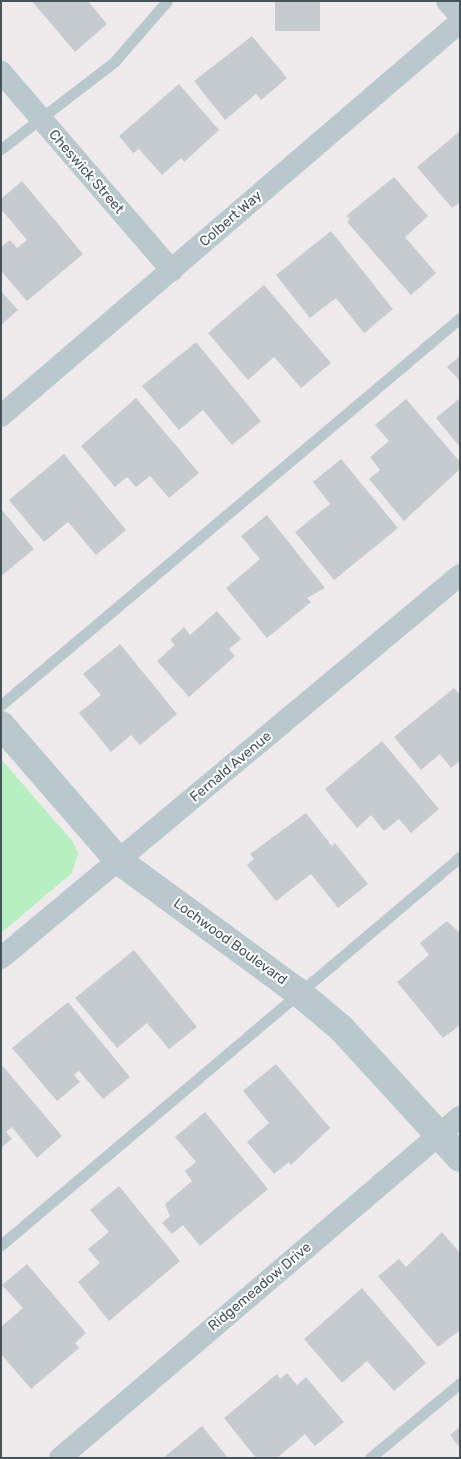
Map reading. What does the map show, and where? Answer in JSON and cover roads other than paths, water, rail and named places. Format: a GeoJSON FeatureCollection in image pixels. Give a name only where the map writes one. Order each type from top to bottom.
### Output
{"type":"FeatureCollection","features":[{"type":"Feature","properties":{"kind":"street"},"geometry":{"type":"LineString","coordinates":[[448,1],[460,16]]}},
{"type":"Feature","properties":{"kind":"street","name":"Colbert Way"},"geometry":{"type":"LineString","coordinates":[[1,416],[460,22]]}},
{"type":"Feature","properties":{"kind":"street","name":"Cheswick Street"},"geometry":{"type":"LineString","coordinates":[[1,72],[172,271]]}},
{"type":"Feature","properties":{"kind":"street","name":"Fernald Avenue"},"geometry":{"type":"LineString","coordinates":[[1,958],[460,576]]}},
{"type":"Feature","properties":{"kind":"street","name":"Lochwood Boulevard"},"geometry":{"type":"LineString","coordinates":[[1,725],[119,861],[298,992],[341,1028],[450,1126],[460,1158]]}},
{"type":"Feature","properties":{"kind":"street","name":"Ridgemeadow Drive"},"geometry":{"type":"LineString","coordinates":[[60,1458],[450,1126]]}},
{"type":"Feature","properties":{"kind":"lane"},"geometry":{"type":"LineString","coordinates":[[1,149],[114,62],[168,1]]}},
{"type":"Feature","properties":{"kind":"lane"},"geometry":{"type":"LineString","coordinates":[[1,705],[460,318]]}},
{"type":"Feature","properties":{"kind":"lane"},"geometry":{"type":"LineString","coordinates":[[1,1245],[460,857]]}},
{"type":"Feature","properties":{"kind":"lane"},"geometry":{"type":"LineString","coordinates":[[370,1458],[460,1383]]}}]}
